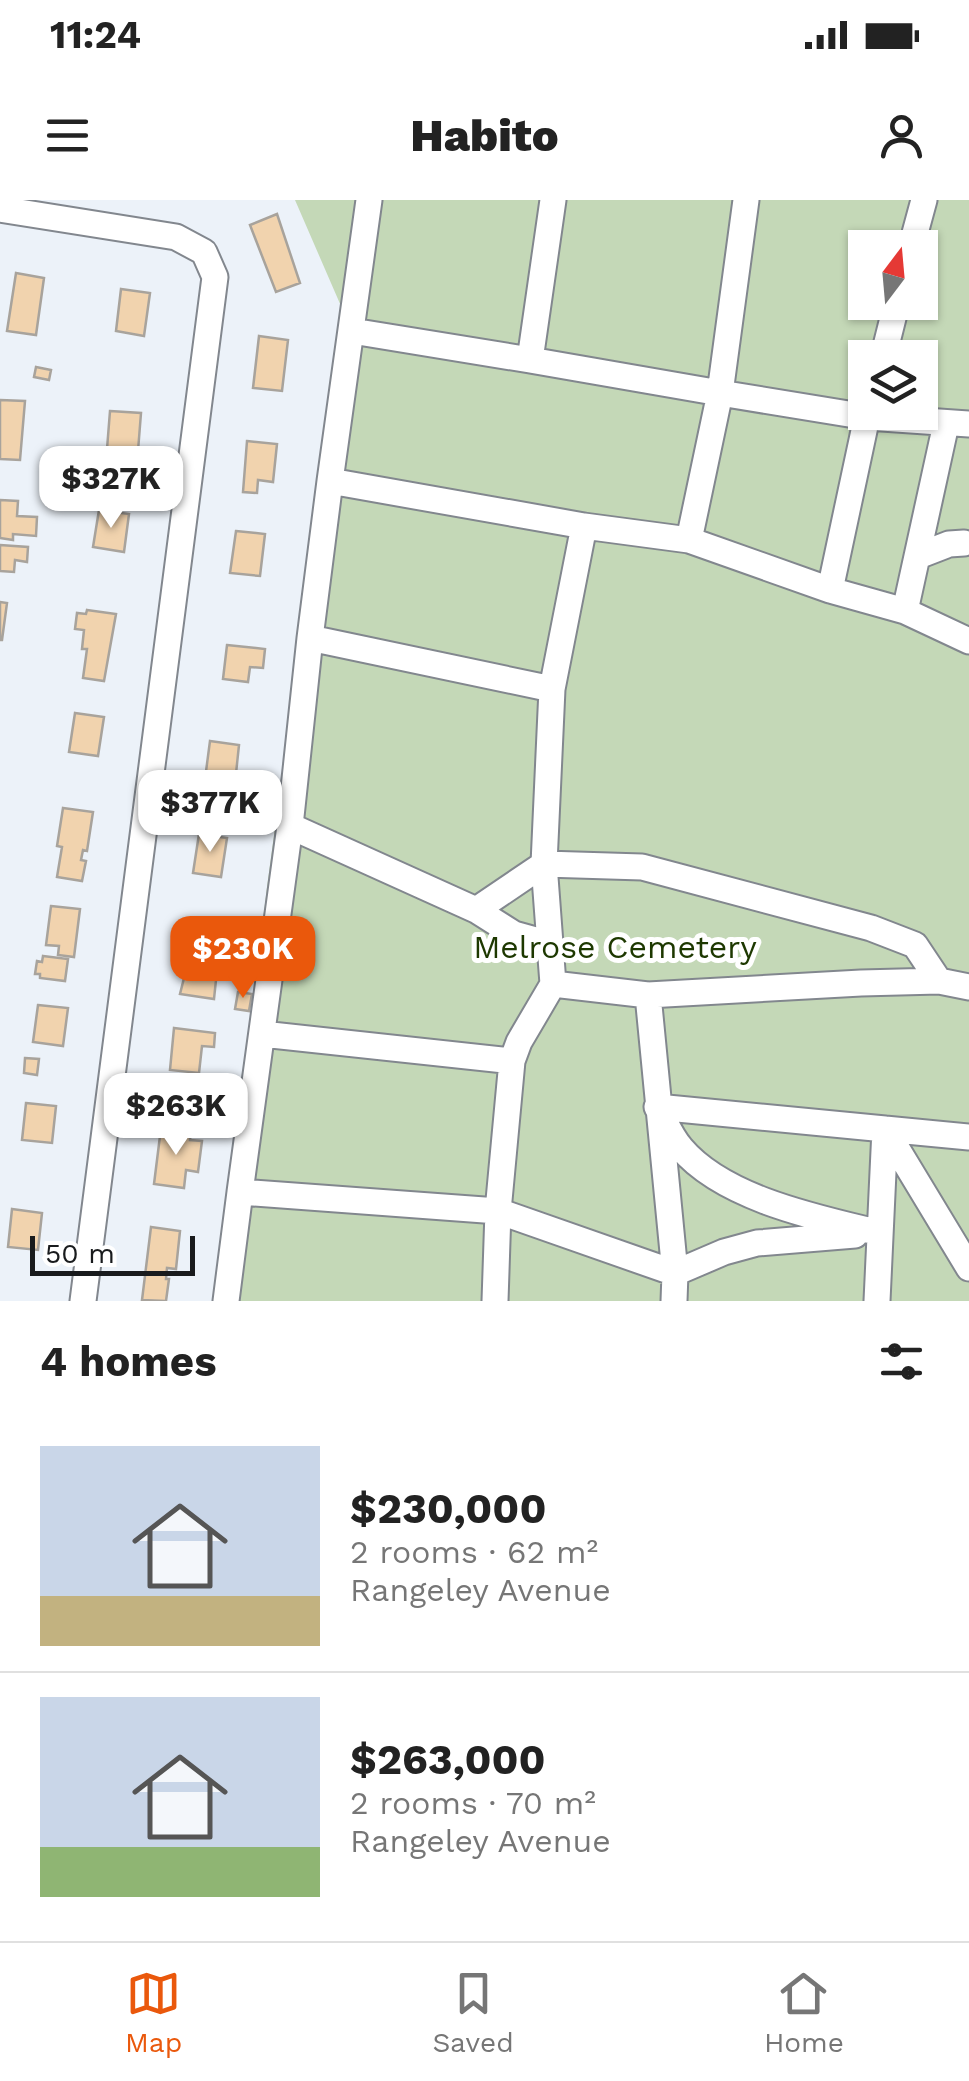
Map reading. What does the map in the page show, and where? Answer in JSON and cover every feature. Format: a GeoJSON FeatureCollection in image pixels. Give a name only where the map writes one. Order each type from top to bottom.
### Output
{"type":"FeatureCollection","features":[{"type":"Feature","properties":{"kind":"street"},"geometry":{"type":"LineString","coordinates":[[226,1301],[369,200]]}},
{"type":"Feature","properties":{"kind":"street"},"geometry":{"type":"LineString","coordinates":[[530,360],[553,200]]}},
{"type":"Feature","properties":{"kind":"street"},"geometry":{"type":"LineString","coordinates":[[689,540],[720,393],[746,200]]}},
{"type":"Feature","properties":{"kind":"street"},"geometry":{"type":"LineString","coordinates":[[916,230],[924,200]]}},
{"type":"Feature","properties":{"kind":"street"},"geometry":{"type":"LineString","coordinates":[[0,210],[176,237],[204,252],[215,277],[83,1301]]}},
{"type":"Feature","properties":{"kind":"street"},"geometry":{"type":"LineString","coordinates":[[352,332],[848,412]]}},
{"type":"Feature","properties":{"kind":"street"},"geometry":{"type":"LineString","coordinates":[[906,611],[918,556],[958,424]]}},
{"type":"Feature","properties":{"kind":"street"},"geometry":{"type":"LineString","coordinates":[[830,590],[865,430]]}},
{"type":"Feature","properties":{"kind":"street"},"geometry":{"type":"LineString","coordinates":[[330,481],[584,526],[689,540],[830,590],[906,611],[968,637]]}},
{"type":"Feature","properties":{"kind":"street"},"geometry":{"type":"LineString","coordinates":[[496,1301],[498,1211],[512,1060],[552,984],[544,864],[552,689],[584,526]]}},
{"type":"Feature","properties":{"kind":"street"},"geometry":{"type":"LineString","coordinates":[[918,556],[967,537]]}},
{"type":"Feature","properties":{"kind":"street"},"geometry":{"type":"LineString","coordinates":[[310,638],[552,689]]}},
{"type":"Feature","properties":{"kind":"street"},"geometry":{"type":"LineString","coordinates":[[290,826],[476,910],[514,934],[550,944]]}},
{"type":"Feature","properties":{"kind":"street"},"geometry":{"type":"LineString","coordinates":[[476,910],[544,864],[642,867],[871,928],[914,945],[939,981]]}},
{"type":"Feature","properties":{"kind":"street"},"geometry":{"type":"LineString","coordinates":[[552,984],[648,996],[939,981],[969,987]]}},
{"type":"Feature","properties":{"kind":"street"},"geometry":{"type":"LineString","coordinates":[[648,996],[675,1273],[674,1301]]}},
{"type":"Feature","properties":{"kind":"street"},"geometry":{"type":"LineString","coordinates":[[262,1034],[512,1060]]}},
{"type":"Feature","properties":{"kind":"street"},"geometry":{"type":"LineString","coordinates":[[657,1108],[969,1137]]}},
{"type":"Feature","properties":{"kind":"street"},"geometry":{"type":"LineString","coordinates":[[657,1108],[679,1147],[701,1168],[802,1214],[880,1233]]}},
{"type":"Feature","properties":{"kind":"street"},"geometry":{"type":"LineString","coordinates":[[877,1301],[885,1129]]}},
{"type":"Feature","properties":{"kind":"street"},"geometry":{"type":"LineString","coordinates":[[885,1129],[969,1268]]}},
{"type":"Feature","properties":{"kind":"street"},"geometry":{"type":"LineString","coordinates":[[240,1192],[498,1211],[675,1273],[757,1243],[880,1233]]}},
{"type":"Feature","properties":{"kind":"green space","name":"Melrose Cemetery"},"geometry":{"type":"Polygon","coordinates":[[[295,200],[969,200],[969,1301],[217,1301],[267,887],[344,313],[295,200]]]}},
{"type":"Feature","properties":{"kind":"building"},"geometry":{"type":"Polygon","coordinates":[[[277,214],[300,283],[276,292],[250,225],[277,214]]]}},
{"type":"Feature","properties":{"kind":"building"},"geometry":{"type":"Polygon","coordinates":[[[16,273],[44,278],[36,335],[7,331],[16,273]]]}},
{"type":"Feature","properties":{"kind":"building"},"geometry":{"type":"Polygon","coordinates":[[[121,289],[150,293],[144,336],[116,331],[121,289]]]}},
{"type":"Feature","properties":{"kind":"building"},"geometry":{"type":"Polygon","coordinates":[[[259,336],[288,340],[282,391],[253,388],[259,336]]]}},
{"type":"Feature","properties":{"kind":"building"},"geometry":{"type":"Polygon","coordinates":[[[36,367],[51,370],[49,380],[34,377],[36,367]]]}},
{"type":"Feature","properties":{"kind":"building"},"geometry":{"type":"Polygon","coordinates":[[[0,400],[25,401],[20,460],[0,459],[0,400]]]}},
{"type":"Feature","properties":{"kind":"building"},"geometry":{"type":"Polygon","coordinates":[[[110,411],[141,413],[138,451],[107,449],[110,411]]]}},
{"type":"Feature","properties":{"kind":"building"},"geometry":{"type":"Polygon","coordinates":[[[247,441],[277,444],[273,482],[258,480],[257,493],[243,492],[247,441]]]}},
{"type":"Feature","properties":{"kind":"building"},"geometry":{"type":"Polygon","coordinates":[[[0,500],[18,501],[17,516],[37,517],[36,536],[13,534],[13,540],[0,538],[0,500]]]}},
{"type":"Feature","properties":{"kind":"building"},"geometry":{"type":"Polygon","coordinates":[[[99,510],[129,514],[124,552],[93,547],[99,510]]]}},
{"type":"Feature","properties":{"kind":"building"},"geometry":{"type":"Polygon","coordinates":[[[236,531],[265,534],[260,576],[230,573],[236,531]]]}},
{"type":"Feature","properties":{"kind":"building"},"geometry":{"type":"Polygon","coordinates":[[[0,545],[28,547],[27,562],[15,560],[14,572],[0,571],[0,545]]]}},
{"type":"Feature","properties":{"kind":"building"},"geometry":{"type":"Polygon","coordinates":[[[0,602],[7,603],[2,640],[0,640],[0,602]]]}},
{"type":"Feature","properties":{"kind":"building"},"geometry":{"type":"Polygon","coordinates":[[[87,610],[116,614],[104,681],[83,678],[87,649],[82,649],[84,630],[75,629],[77,613],[86,614],[87,610]]]}},
{"type":"Feature","properties":{"kind":"building"},"geometry":{"type":"Polygon","coordinates":[[[227,645],[265,649],[263,668],[250,667],[248,682],[223,679],[227,645]]]}},
{"type":"Feature","properties":{"kind":"building"},"geometry":{"type":"Polygon","coordinates":[[[75,713],[104,717],[98,756],[69,752],[75,713]]]}},
{"type":"Feature","properties":{"kind":"building"},"geometry":{"type":"Polygon","coordinates":[[[210,741],[239,745],[235,783],[205,779],[210,741]]]}},
{"type":"Feature","properties":{"kind":"building"},"geometry":{"type":"Polygon","coordinates":[[[63,808],[93,812],[87,851],[83,850],[81,860],[86,861],[82,881],[57,877],[63,808]]]}},
{"type":"Feature","properties":{"kind":"building"},"geometry":{"type":"Polygon","coordinates":[[[199,834],[227,838],[221,877],[193,873],[199,834]]]}},
{"type":"Feature","properties":{"kind":"building"},"geometry":{"type":"Polygon","coordinates":[[[51,906],[80,909],[74,957],[58,955],[59,946],[46,945],[51,906]]]}},
{"type":"Feature","properties":{"kind":"building"},"geometry":{"type":"Polygon","coordinates":[[[188,929],[217,934],[210,979],[216,980],[214,999],[180,994],[187,966],[182,966],[188,929]]]}},
{"type":"Feature","properties":{"kind":"building"},"geometry":{"type":"Polygon","coordinates":[[[43,956],[68,959],[65,981],[35,974],[37,961],[42,962],[43,956]]]}},
{"type":"Feature","properties":{"kind":"building"},"geometry":{"type":"Polygon","coordinates":[[[238,992],[252,994],[249,1011],[235,1009],[238,992]]]}},
{"type":"Feature","properties":{"kind":"building"},"geometry":{"type":"Polygon","coordinates":[[[38,1005],[68,1008],[63,1046],[33,1042],[38,1005]]]}},
{"type":"Feature","properties":{"kind":"building"},"geometry":{"type":"Polygon","coordinates":[[[174,1028],[215,1033],[214,1047],[202,1046],[199,1073],[170,1070],[174,1028]]]}},
{"type":"Feature","properties":{"kind":"building"},"geometry":{"type":"Polygon","coordinates":[[[25,1058],[39,1059],[37,1075],[24,1073],[25,1058]]]}},
{"type":"Feature","properties":{"kind":"building"},"geometry":{"type":"Polygon","coordinates":[[[26,1103],[56,1106],[52,1143],[22,1140],[26,1103]]]}},
{"type":"Feature","properties":{"kind":"building"},"geometry":{"type":"Polygon","coordinates":[[[161,1128],[191,1132],[190,1140],[202,1141],[198,1172],[186,1170],[184,1188],[154,1184],[161,1128]]]}},
{"type":"Feature","properties":{"kind":"building"},"geometry":{"type":"Polygon","coordinates":[[[12,1209],[42,1213],[38,1250],[8,1247],[12,1209]]]}},
{"type":"Feature","properties":{"kind":"building"},"geometry":{"type":"Polygon","coordinates":[[[151,1227],[180,1231],[176,1269],[167,1268],[166,1301],[142,1300],[151,1227]]]}}]}
